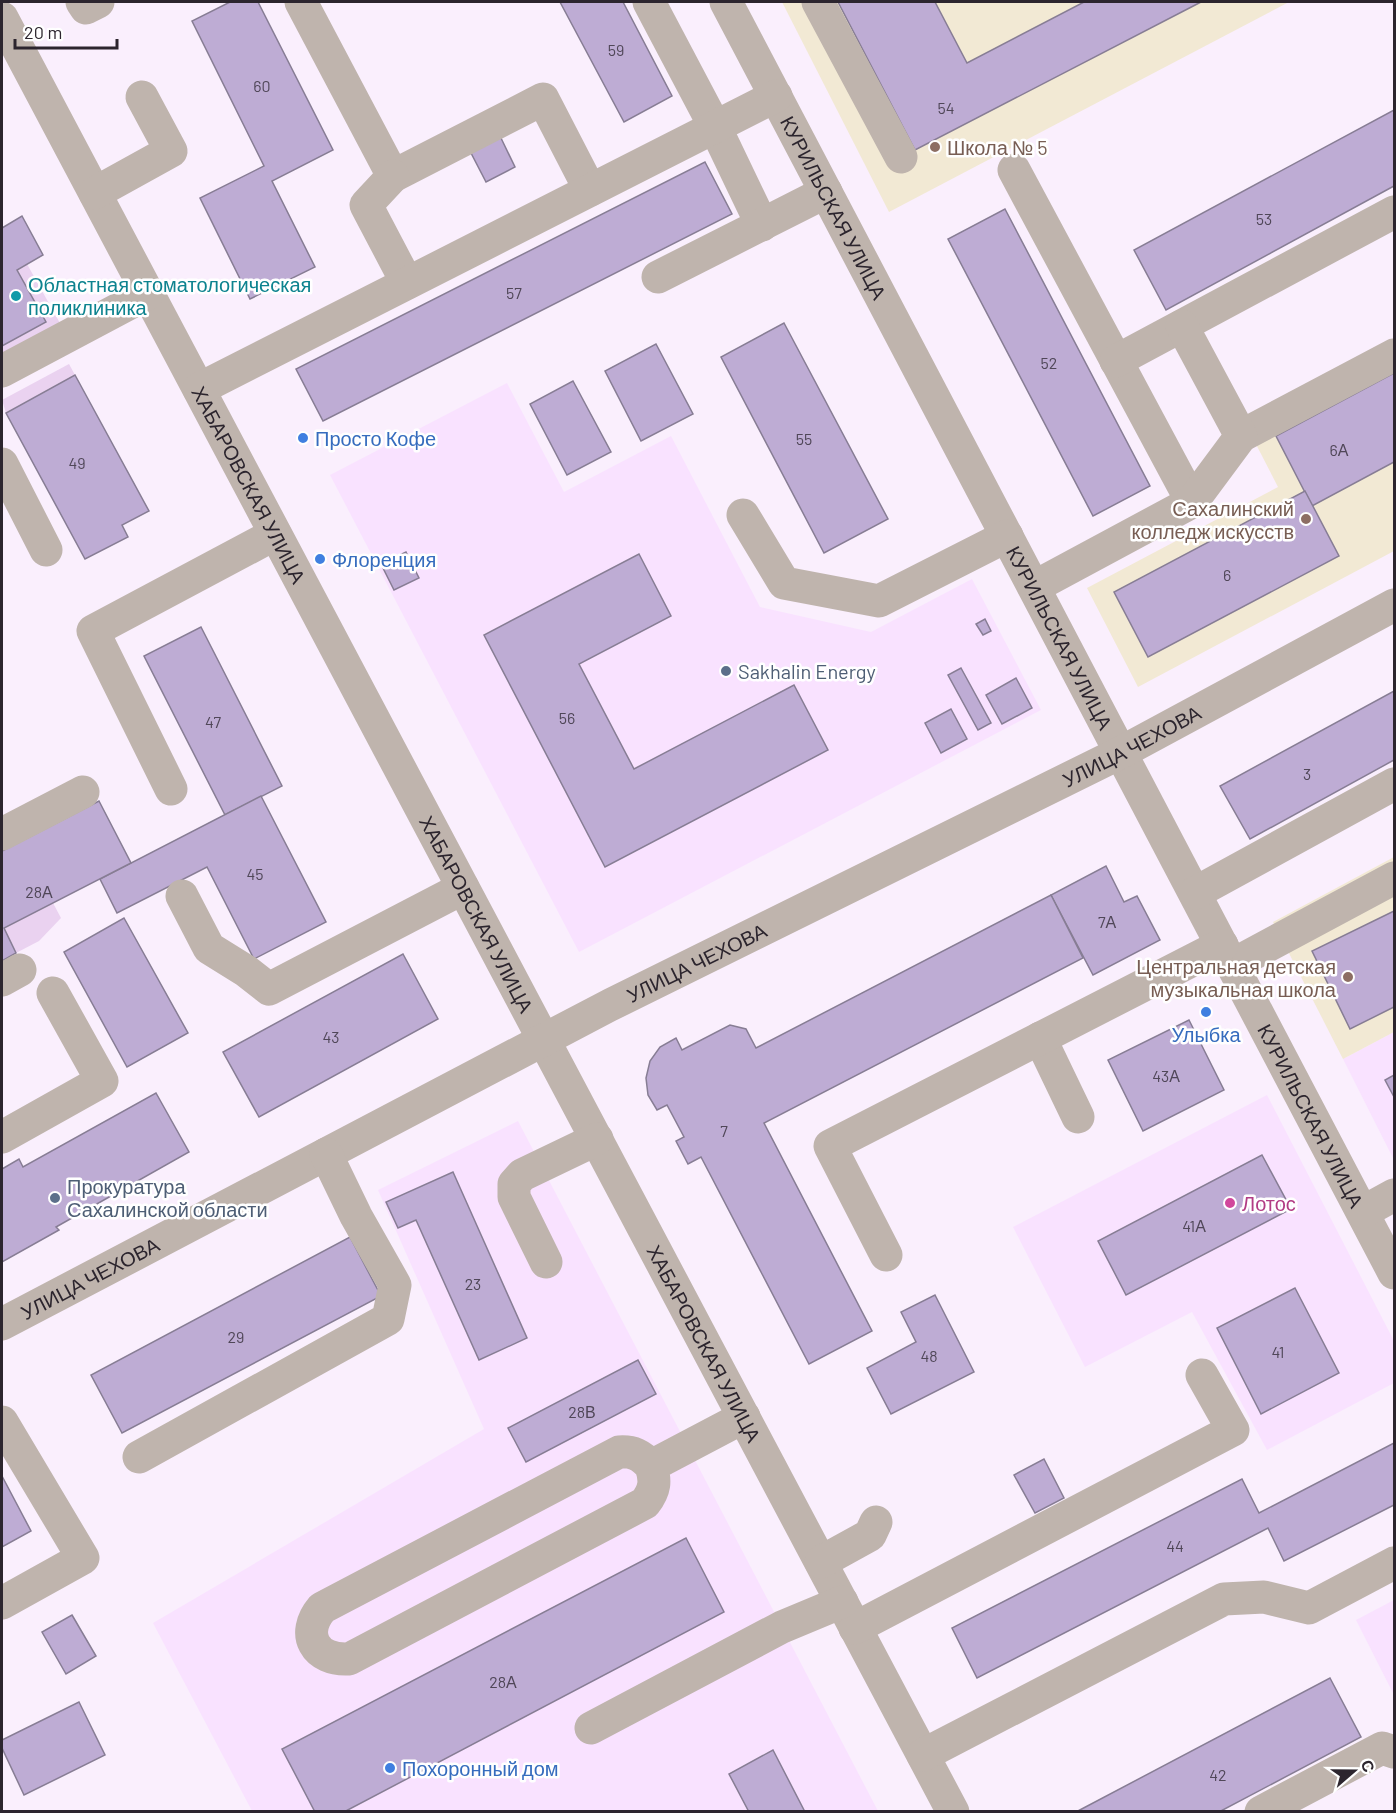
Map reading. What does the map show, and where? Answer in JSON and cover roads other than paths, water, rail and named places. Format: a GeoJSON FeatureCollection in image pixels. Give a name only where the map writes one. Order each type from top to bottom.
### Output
{"type":"FeatureCollection","features":[{"type":"Feature","properties":{"kind":"street"},"geometry":{"type":"LineString","coordinates":[[82,2],[86,8],[98,2]]}},
{"type":"Feature","properties":{"kind":"street"},"geometry":{"type":"LineString","coordinates":[[301,2],[393,176]]}},
{"type":"Feature","properties":{"kind":"street"},"geometry":{"type":"LineString","coordinates":[[649,2],[715,127],[762,225]]}},
{"type":"Feature","properties":{"kind":"street","name":"КУРИЛЬСКАЯ УЛИЦА"},"geometry":{"type":"LineString","coordinates":[[726,2],[1395,1273]]}},
{"type":"Feature","properties":{"kind":"street"},"geometry":{"type":"LineString","coordinates":[[818,2],[901,157]]}},
{"type":"Feature","properties":{"kind":"street","name":"ХАБАРОВСКАЯ УЛИЦА"},"geometry":{"type":"LineString","coordinates":[[2,18],[953,1812]]}},
{"type":"Feature","properties":{"kind":"street"},"geometry":{"type":"LineString","coordinates":[[199,389],[776,96]]}},
{"type":"Feature","properties":{"kind":"street"},"geometry":{"type":"LineString","coordinates":[[95,193],[171,151],[142,97]]}},
{"type":"Feature","properties":{"kind":"street"},"geometry":{"type":"LineString","coordinates":[[407,283],[366,205],[393,176],[543,99],[590,190]]}},
{"type":"Feature","properties":{"kind":"street"},"geometry":{"type":"LineString","coordinates":[[1014,170],[1192,502]]}},
{"type":"Feature","properties":{"kind":"street"},"geometry":{"type":"LineString","coordinates":[[658,277],[826,192]]}},
{"type":"Feature","properties":{"kind":"street"},"geometry":{"type":"LineString","coordinates":[[1116,361],[1395,212]]}},
{"type":"Feature","properties":{"kind":"street"},"geometry":{"type":"LineString","coordinates":[[2,371],[147,294]]}},
{"type":"Feature","properties":{"kind":"street"},"geometry":{"type":"LineString","coordinates":[[1182,326],[1241,436]]}},
{"type":"Feature","properties":{"kind":"street"},"geometry":{"type":"LineString","coordinates":[[1034,587],[1192,502],[1241,436],[1395,355]]}},
{"type":"Feature","properties":{"kind":"street"},"geometry":{"type":"LineString","coordinates":[[2,464],[46,550]]}},
{"type":"Feature","properties":{"kind":"street"},"geometry":{"type":"LineString","coordinates":[[743,515],[784,583],[879,601],[1007,536]]}},
{"type":"Feature","properties":{"kind":"street"},"geometry":{"type":"LineString","coordinates":[[171,789],[93,631],[275,534]]}},
{"type":"Feature","properties":{"kind":"street","name":"УЛИЦА ЧЕХОВА"},"geometry":{"type":"LineString","coordinates":[[2,1324],[543,1039],[1120,753],[1395,605]]}},
{"type":"Feature","properties":{"kind":"street"},"geometry":{"type":"LineString","coordinates":[[1195,893],[1395,784]]}},
{"type":"Feature","properties":{"kind":"street"},"geometry":{"type":"LineString","coordinates":[[2,834],[83,792]]}},
{"type":"Feature","properties":{"kind":"street"},"geometry":{"type":"LineString","coordinates":[[886,1255],[830,1146],[1040,1038],[1395,878]]}},
{"type":"Feature","properties":{"kind":"street"},"geometry":{"type":"LineString","coordinates":[[182,896],[209,948],[246,971],[269,989],[463,888]]}},
{"type":"Feature","properties":{"kind":"street"},"geometry":{"type":"LineString","coordinates":[[2,1137],[102,1080],[53,993]]}},
{"type":"Feature","properties":{"kind":"street"},"geometry":{"type":"LineString","coordinates":[[1040,1038],[1078,1117]]}},
{"type":"Feature","properties":{"kind":"street"},"geometry":{"type":"LineString","coordinates":[[546,1262],[514,1197],[514,1184],[522,1175],[597,1139]]}},
{"type":"Feature","properties":{"kind":"street"},"geometry":{"type":"LineString","coordinates":[[139,1457],[388,1319],[395,1285],[356,1216],[326,1154]]}},
{"type":"Feature","properties":{"kind":"street"},"geometry":{"type":"LineString","coordinates":[[1363,1212],[1395,1195]]}},
{"type":"Feature","properties":{"kind":"street"},"geometry":{"type":"LineString","coordinates":[[591,1728],[782,1627],[849,1615],[1233,1430],[1202,1375]]}},
{"type":"Feature","properties":{"kind":"street"},"geometry":{"type":"LineString","coordinates":[[651,1466],[744,1417]]}},
{"type":"Feature","properties":{"kind":"street"},"geometry":{"type":"LineString","coordinates":[[2,1422],[83,1558],[2,1603]]}},
{"type":"Feature","properties":{"kind":"street"},"geometry":{"type":"LineString","coordinates":[[619,1452],[642,1456],[651,1466],[655,1477],[654,1488],[645,1503],[349,1659],[336,1660],[326,1656],[317,1648],[312,1636],[312,1624],[322,1608],[619,1452]]}},
{"type":"Feature","properties":{"kind":"street"},"geometry":{"type":"LineString","coordinates":[[821,1562],[870,1535],[876,1522]]}},
{"type":"Feature","properties":{"kind":"street"},"geometry":{"type":"LineString","coordinates":[[922,1755],[1224,1599],[1264,1597],[1309,1608],[1395,1563]]}},
{"type":"Feature","properties":{"kind":"street"},"geometry":{"type":"LineString","coordinates":[[1261,1812],[1382,1748],[1395,1752]]}},
{"type":"Feature","properties":{"kind":"place","name":"Школа № 5"},"geometry":{"type":"Point","coordinates":[935,147]}},
{"type":"Feature","properties":{"kind":"place","name":"Областная стоматологическая поликлиника"},"geometry":{"type":"Point","coordinates":[16,296]}},
{"type":"Feature","properties":{"kind":"place","name":"Просто Кофе"},"geometry":{"type":"Point","coordinates":[303,438]}},
{"type":"Feature","properties":{"kind":"place","name":"Сахалинский колледж искусств"},"geometry":{"type":"Point","coordinates":[1306,519]}},
{"type":"Feature","properties":{"kind":"place","name":"Флоренция"},"geometry":{"type":"Point","coordinates":[320,559]}},
{"type":"Feature","properties":{"kind":"place","name":"Sakhalin Energy"},"geometry":{"type":"Point","coordinates":[726,671]}},
{"type":"Feature","properties":{"kind":"place","name":"Центральная детская музыкальная школа"},"geometry":{"type":"Point","coordinates":[1348,977]}},
{"type":"Feature","properties":{"kind":"place","name":"Улыбка"},"geometry":{"type":"Point","coordinates":[1206,1012]}},
{"type":"Feature","properties":{"kind":"place","name":"Прокуратура Сахалинской области"},"geometry":{"type":"Point","coordinates":[55,1198]}},
{"type":"Feature","properties":{"kind":"place","name":"Лотос"},"geometry":{"type":"Point","coordinates":[1230,1203]}},
{"type":"Feature","properties":{"kind":"place","name":"Похоронный дом"},"geometry":{"type":"Point","coordinates":[390,1768]}}]}
